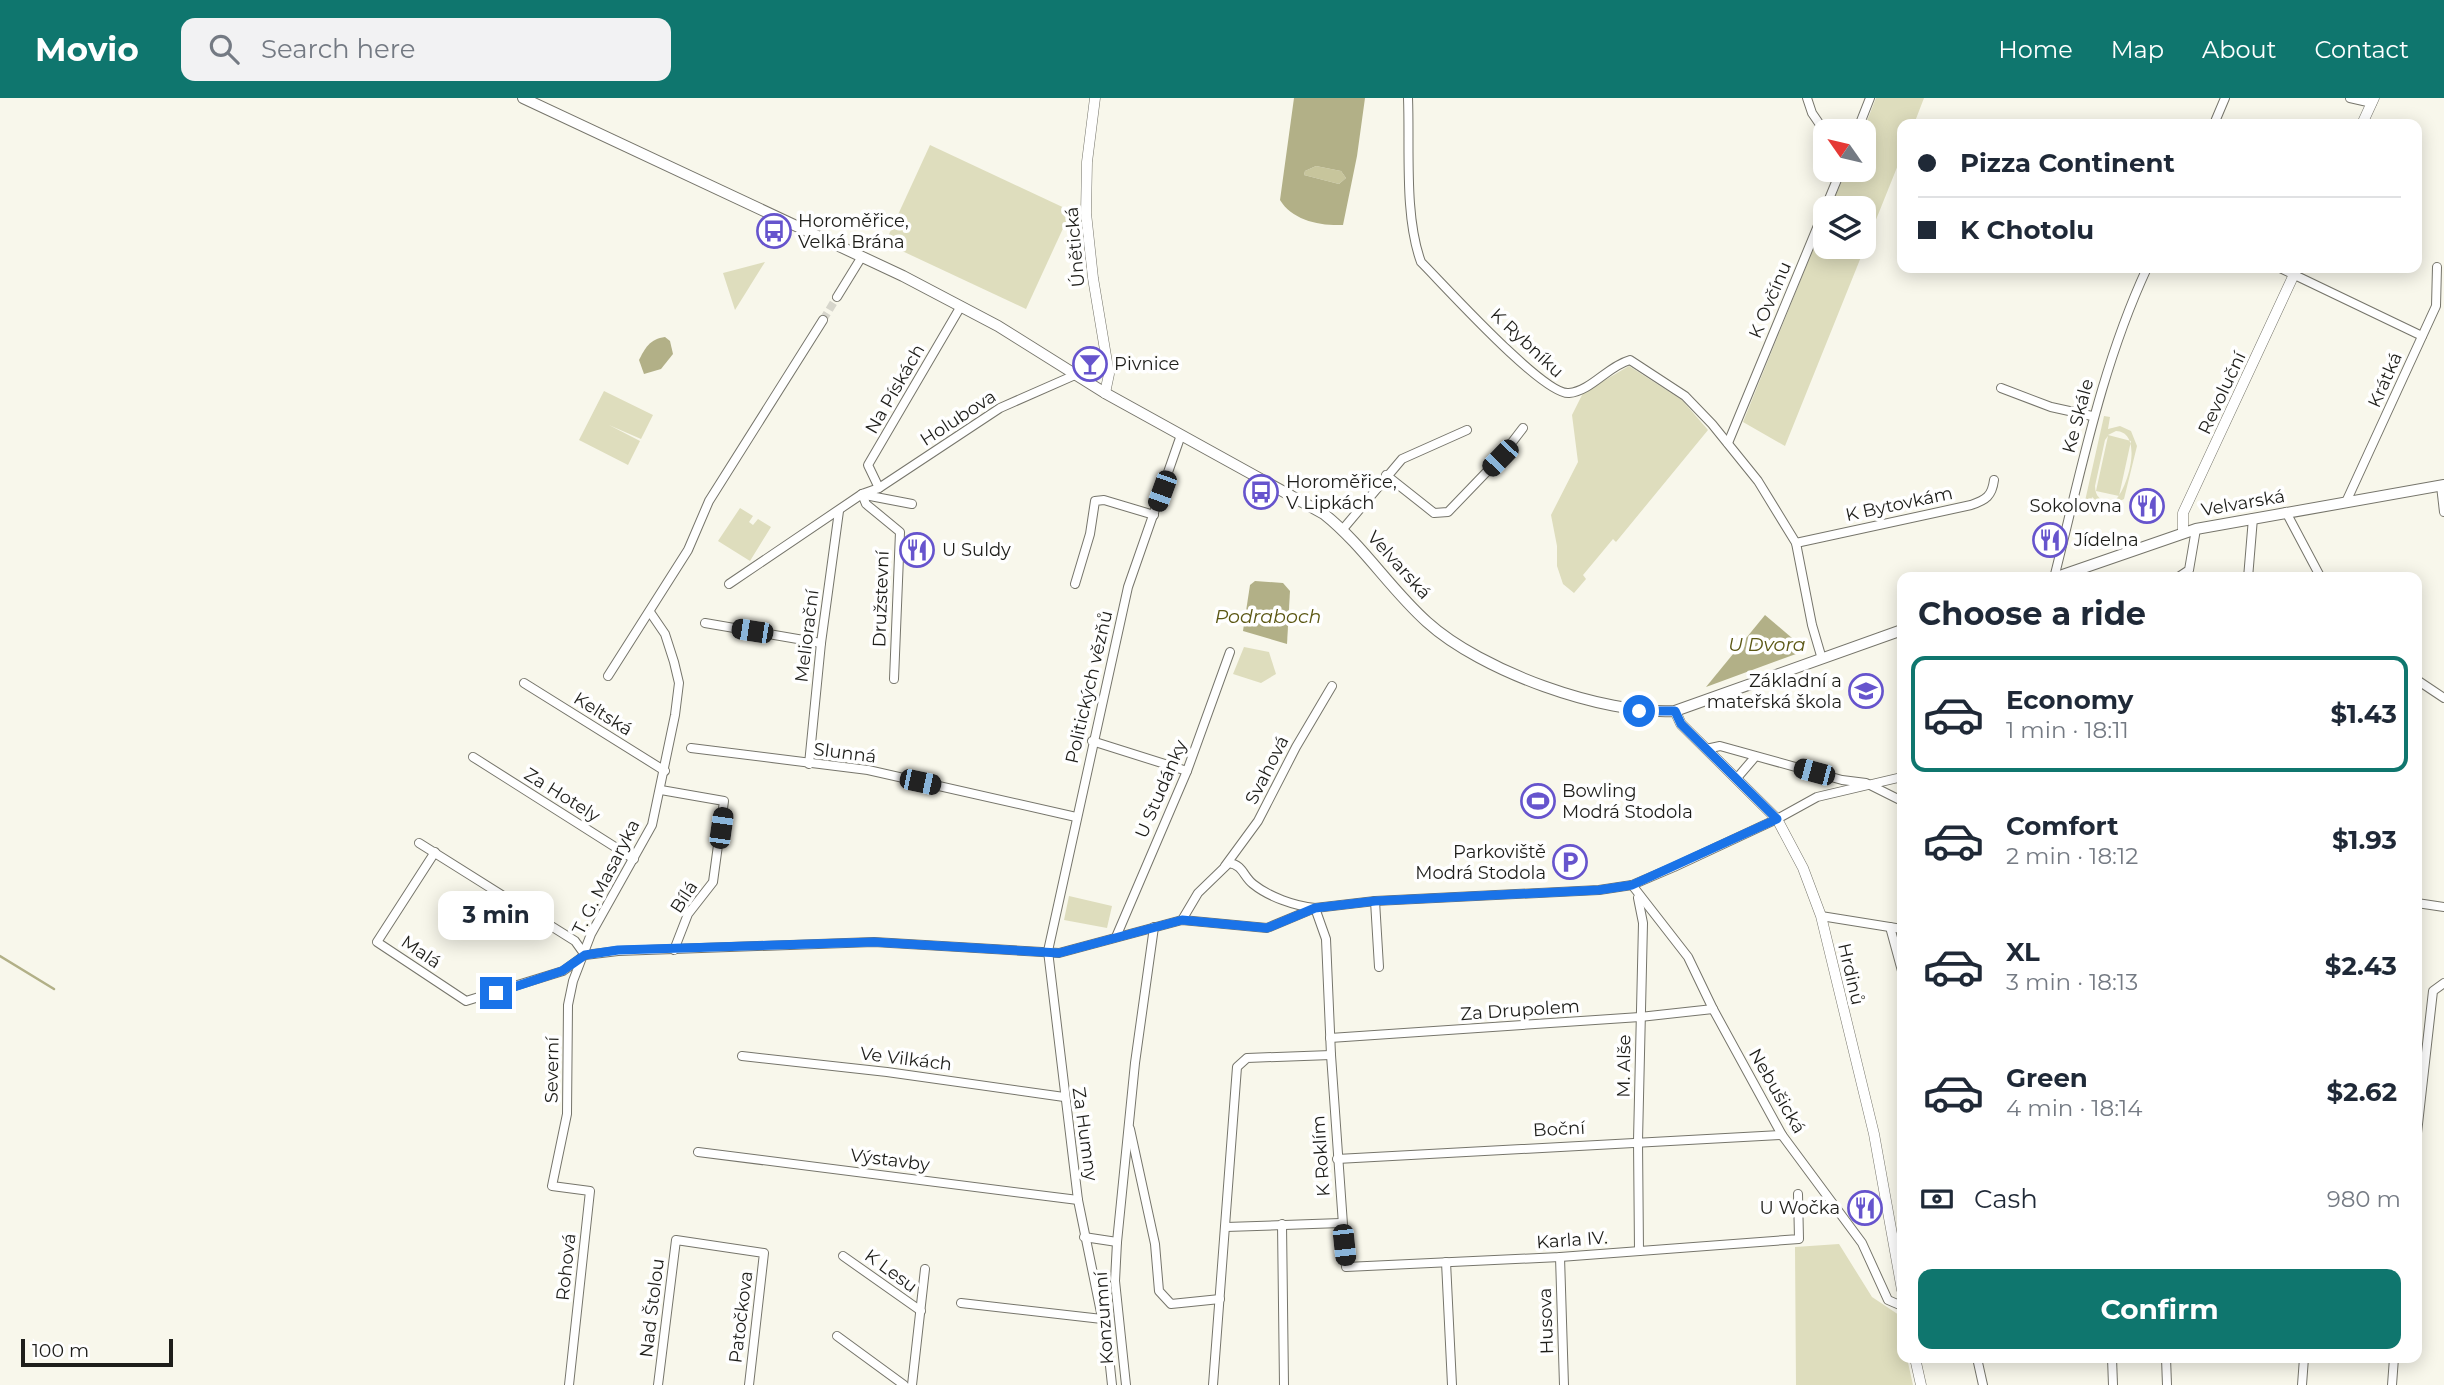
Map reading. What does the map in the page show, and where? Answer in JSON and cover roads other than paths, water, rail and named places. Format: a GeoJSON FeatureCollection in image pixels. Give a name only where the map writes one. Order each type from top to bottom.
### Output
{"type":"FeatureCollection","features":[{"type":"Feature","properties":{"kind":"main road","name":"Velvarská"},"geometry":{"type":"LineString","coordinates":[[523,98],[903,276],[961,306],[1105,393],[1324,514],[1343,529],[1428,624],[1488,664],[1610,705],[1639,711],[1675,711],[1897,632]]}},
{"type":"Feature","properties":{"kind":"main road","name":"Velvarská"},"geometry":{"type":"LineString","coordinates":[[2071,572],[2183,532],[2443,486]]}},
{"type":"Feature","properties":{"kind":"street","name":"Únětická"},"geometry":{"type":"LineString","coordinates":[[1095,98],[1087,162],[1086,213],[1093,278],[1109,374],[1105,393]]}},
{"type":"Feature","properties":{"kind":"street","name":"K Rybníku"},"geometry":{"type":"LineString","coordinates":[[1408,98],[1412,208],[1416,246],[1422,262],[1514,355],[1557,392],[1571,393],[1616,364],[1630,360],[1685,396],[1758,481],[1796,542],[1812,625],[1822,659]]}},
{"type":"Feature","properties":{"kind":"street"},"geometry":{"type":"LineString","coordinates":[[1807,98],[1816,119]]}},
{"type":"Feature","properties":{"kind":"street"},"geometry":{"type":"LineString","coordinates":[[1862,119],[1870,98]]}},
{"type":"Feature","properties":{"kind":"street"},"geometry":{"type":"LineString","coordinates":[[2216,119],[2225,98]]}},
{"type":"Feature","properties":{"kind":"street"},"geometry":{"type":"LineString","coordinates":[[2350,98],[2373,101],[2364,119]]}},
{"type":"Feature","properties":{"kind":"street","name":"K Ovčínu"},"geometry":{"type":"LineString","coordinates":[[1728,443],[1836,182]]}},
{"type":"Feature","properties":{"kind":"street"},"geometry":{"type":"LineString","coordinates":[[837,297],[861,258]]}},
{"type":"Feature","properties":{"kind":"street","name":"Krátká"},"geometry":{"type":"LineString","coordinates":[[2346,502],[2436,306],[2437,267]]}},
{"type":"Feature","properties":{"kind":"street","name":"Ke Skále"},"geometry":{"type":"LineString","coordinates":[[2055,572],[2092,416],[2129,307],[2145,273]]}},
{"type":"Feature","properties":{"kind":"street","name":"Revoluční"},"geometry":{"type":"LineString","coordinates":[[2183,532],[2183,513],[2294,273]]}},
{"type":"Feature","properties":{"kind":"street"},"geometry":{"type":"LineString","coordinates":[[2299,273],[2422,336]]}},
{"type":"Feature","properties":{"kind":"street","name":"Na Pískách"},"geometry":{"type":"LineString","coordinates":[[879,488],[868,465],[961,306]]}},
{"type":"Feature","properties":{"kind":"street"},"geometry":{"type":"LineString","coordinates":[[608,676],[688,550],[709,501],[823,320]]}},
{"type":"Feature","properties":{"kind":"street","name":"Holubova"},"geometry":{"type":"LineString","coordinates":[[729,584],[862,494],[879,488],[1000,408],[1075,375]]}},
{"type":"Feature","properties":{"kind":"street"},"geometry":{"type":"LineString","coordinates":[[2001,388],[2051,407],[2092,416]]}},
{"type":"Feature","properties":{"kind":"street"},"geometry":{"type":"LineString","coordinates":[[1386,475],[1434,513],[1448,512],[1500,458],[1523,428]]}},
{"type":"Feature","properties":{"kind":"street"},"geometry":{"type":"LineString","coordinates":[[1343,529],[1402,458],[1467,430]]}},
{"type":"Feature","properties":{"kind":"street","name":"Politických vězňů"},"geometry":{"type":"LineString","coordinates":[[1048,951],[1092,741],[1128,587],[1181,435]]}},
{"type":"Feature","properties":{"kind":"street","name":"K Bytovkám"},"geometry":{"type":"LineString","coordinates":[[1796,542],[1971,505],[1986,500],[1993,491],[1994,480]]}},
{"type":"Feature","properties":{"kind":"street"},"geometry":{"type":"LineString","coordinates":[[2443,486],[2444,512]]}},
{"type":"Feature","properties":{"kind":"street"},"geometry":{"type":"LineString","coordinates":[[862,494],[912,504]]}},
{"type":"Feature","properties":{"kind":"street","name":"Družstevní"},"geometry":{"type":"LineString","coordinates":[[862,494],[866,504],[900,532],[894,679]]}},
{"type":"Feature","properties":{"kind":"street"},"geometry":{"type":"LineString","coordinates":[[1076,584],[1090,534],[1095,501],[1104,500],[1153,515]]}},
{"type":"Feature","properties":{"kind":"street","name":"Meliorační"},"geometry":{"type":"LineString","coordinates":[[810,764],[821,643],[839,511]]}},
{"type":"Feature","properties":{"kind":"street"},"geometry":{"type":"LineString","coordinates":[[2286,512],[2318,572]]}},
{"type":"Feature","properties":{"kind":"street"},"geometry":{"type":"LineString","coordinates":[[2248,572],[2253,518]]}},
{"type":"Feature","properties":{"kind":"street"},"geometry":{"type":"LineString","coordinates":[[2186,572],[2189,570],[2196,529]]}},
{"type":"Feature","properties":{"kind":"street","name":"T. G. Masaryka"},"geometry":{"type":"LineString","coordinates":[[585,955],[591,934],[652,825],[665,771],[679,683],[665,634],[650,612]]}},
{"type":"Feature","properties":{"kind":"street"},"geometry":{"type":"LineString","coordinates":[[705,624],[821,643]]}},
{"type":"Feature","properties":{"kind":"street","name":"U Studánky"},"geometry":{"type":"LineString","coordinates":[[1116,937],[1187,771],[1230,652]]}},
{"type":"Feature","properties":{"kind":"street","name":"Keltská"},"geometry":{"type":"LineString","coordinates":[[524,683],[665,771]]}},
{"type":"Feature","properties":{"kind":"street"},"geometry":{"type":"LineString","coordinates":[[2422,683],[2444,698]]}},
{"type":"Feature","properties":{"kind":"street","name":"Svahová"},"geometry":{"type":"LineString","coordinates":[[1182,920],[1198,893],[1225,866],[1258,821],[1296,747],[1332,686]]}},
{"type":"Feature","properties":{"kind":"street","name":"Hrdinů"},"geometry":{"type":"LineString","coordinates":[[1675,711],[1681,724],[1777,819],[1803,868],[1821,916],[1874,1134],[1897,1257]]}},
{"type":"Feature","properties":{"kind":"street"},"geometry":{"type":"LineString","coordinates":[[1092,741],[1187,771]]}},
{"type":"Feature","properties":{"kind":"street"},"geometry":{"type":"LineString","coordinates":[[1706,749],[1720,746],[1866,783],[1897,798]]}},
{"type":"Feature","properties":{"kind":"street","name":"Slunná"},"geometry":{"type":"LineString","coordinates":[[691,748],[868,770],[1076,817]]}},
{"type":"Feature","properties":{"kind":"street","name":"Za Hotely"},"geometry":{"type":"LineString","coordinates":[[473,757],[634,859]]}},
{"type":"Feature","properties":{"kind":"street"},"geometry":{"type":"LineString","coordinates":[[1737,778],[1755,757]]}},
{"type":"Feature","properties":{"kind":"street"},"geometry":{"type":"LineString","coordinates":[[1225,866],[1235,863],[1260,889],[1298,906],[1315,908],[1375,901],[1599,890],[1632,885],[1777,819],[1817,797],[1866,783],[1897,778]]}},
{"type":"Feature","properties":{"kind":"street","name":"Bílá"},"geometry":{"type":"LineString","coordinates":[[661,790],[724,801],[713,882],[688,914],[674,950]]}},
{"type":"Feature","properties":{"kind":"street"},"geometry":{"type":"LineString","coordinates":[[419,843],[575,941],[585,955],[618,950],[874,942],[1072,951],[1182,920],[1267,928],[1315,908]]}},
{"type":"Feature","properties":{"kind":"street","name":"Malá"},"geometry":{"type":"LineString","coordinates":[[435,852],[377,942],[466,1001],[562,971],[585,955]]}},
{"type":"Feature","properties":{"kind":"street","name":"Nebušická"},"geometry":{"type":"LineString","coordinates":[[1632,885],[1688,957],[1713,1009],[1782,1135],[1862,1243],[1888,1300],[1897,1304]]}},
{"type":"Feature","properties":{"kind":"street","name":"M. Alše"},"geometry":{"type":"LineString","coordinates":[[1632,885],[1642,907],[1639,1251]]}},
{"type":"Feature","properties":{"kind":"street"},"geometry":{"type":"LineString","coordinates":[[1375,901],[1379,967]]}},
{"type":"Feature","properties":{"kind":"street"},"geometry":{"type":"LineString","coordinates":[[2422,904],[2444,907]]}},
{"type":"Feature","properties":{"kind":"street","name":"K Roklím"},"geometry":{"type":"LineString","coordinates":[[1315,908],[1326,939],[1341,1223]]}},
{"type":"Feature","properties":{"kind":"street"},"geometry":{"type":"LineString","coordinates":[[1821,916],[1897,928]]}},
{"type":"Feature","properties":{"kind":"street","name":"Konzumní"},"geometry":{"type":"LineString","coordinates":[[1126,1385],[1115,1281],[1117,1242],[1154,927]]}},
{"type":"Feature","properties":{"kind":"street"},"geometry":{"type":"LineString","coordinates":[[1891,927],[1897,951]]}},
{"type":"Feature","properties":{"kind":"street","name":"Za Humny"},"geometry":{"type":"LineString","coordinates":[[1048,951],[1078,1199],[1108,1348],[1112,1385]]}},
{"type":"Feature","properties":{"kind":"street","name":"Severní"},"geometry":{"type":"LineString","coordinates":[[552,1186],[567,1114],[568,1005],[573,981],[585,955]]}},
{"type":"Feature","properties":{"kind":"street"},"geometry":{"type":"LineString","coordinates":[[2422,1089],[2433,991],[2444,983]]}},
{"type":"Feature","properties":{"kind":"street","name":"Za Drupolem"},"geometry":{"type":"LineString","coordinates":[[1330,1038],[1640,1017],[1713,1009]]}},
{"type":"Feature","properties":{"kind":"street"},"geometry":{"type":"LineString","coordinates":[[1213,1385],[1239,1063],[1247,1058],[1331,1055]]}},
{"type":"Feature","properties":{"kind":"street","name":"Ve Vilkách"},"geometry":{"type":"LineString","coordinates":[[742,1056],[887,1072],[1064,1097]]}},
{"type":"Feature","properties":{"kind":"street","name":"Konzumní"},"geometry":{"type":"LineString","coordinates":[[1129,1122],[1155,1244],[1159,1291],[1171,1304],[1220,1299]]}},
{"type":"Feature","properties":{"kind":"street","name":"Boční"},"geometry":{"type":"LineString","coordinates":[[1337,1159],[1782,1135]]}},
{"type":"Feature","properties":{"kind":"street","name":"Výstavby"},"geometry":{"type":"LineString","coordinates":[[698,1152],[1078,1199]]}},
{"type":"Feature","properties":{"kind":"street","name":"Rohová"},"geometry":{"type":"LineString","coordinates":[[552,1186],[590,1191],[569,1385]]}},
{"type":"Feature","properties":{"kind":"street","name":"Karla IV."},"geometry":{"type":"LineString","coordinates":[[1341,1223],[1346,1267],[1639,1251],[1799,1239],[1798,1194]]}},
{"type":"Feature","properties":{"kind":"street"},"geometry":{"type":"LineString","coordinates":[[1226,1227],[1341,1223]]}},
{"type":"Feature","properties":{"kind":"street"},"geometry":{"type":"LineString","coordinates":[[1282,1224],[1284,1385]]}},
{"type":"Feature","properties":{"kind":"street"},"geometry":{"type":"LineString","coordinates":[[1084,1237],[1117,1242]]}},
{"type":"Feature","properties":{"kind":"street","name":"Nad Štolou"},"geometry":{"type":"LineString","coordinates":[[658,1385],[676,1240],[764,1253]]}},
{"type":"Feature","properties":{"kind":"street","name":"Patočkova"},"geometry":{"type":"LineString","coordinates":[[748,1385],[764,1253]]}},
{"type":"Feature","properties":{"kind":"street","name":"K Lesu"},"geometry":{"type":"LineString","coordinates":[[844,1256],[920,1311]]}},
{"type":"Feature","properties":{"kind":"street","name":"Husova"},"geometry":{"type":"LineString","coordinates":[[1560,1256],[1564,1385]]}},
{"type":"Feature","properties":{"kind":"street"},"geometry":{"type":"LineString","coordinates":[[1446,1262],[1452,1385]]}},
{"type":"Feature","properties":{"kind":"street","name":"K Lesu"},"geometry":{"type":"LineString","coordinates":[[912,1385],[925,1269]]}},
{"type":"Feature","properties":{"kind":"street"},"geometry":{"type":"LineString","coordinates":[[961,1303],[1102,1319]]}},
{"type":"Feature","properties":{"kind":"street"},"geometry":{"type":"LineString","coordinates":[[837,1336],[904,1385]]}},
{"type":"Feature","properties":{"kind":"street"},"geometry":{"type":"LineString","coordinates":[[1108,1348],[1122,1350]]}},
{"type":"Feature","properties":{"kind":"street"},"geometry":{"type":"LineString","coordinates":[[1916,1363],[1921,1385]]}},
{"type":"Feature","properties":{"kind":"street"},"geometry":{"type":"LineString","coordinates":[[1978,1363],[1983,1385]]}},
{"type":"Feature","properties":{"kind":"street"},"geometry":{"type":"LineString","coordinates":[[2112,1363],[2113,1385]]}},
{"type":"Feature","properties":{"kind":"street"},"geometry":{"type":"LineString","coordinates":[[2166,1363],[2167,1385]]}},
{"type":"Feature","properties":{"kind":"street"},"geometry":{"type":"LineString","coordinates":[[2302,1385],[2304,1363]]}},
{"type":"Feature","properties":{"kind":"street"},"geometry":{"type":"LineString","coordinates":[[2392,1385],[2394,1363]]}},
{"type":"Feature","properties":{"kind":"water"},"geometry":{"type":"Polygon","coordinates":[[[1294,98],[1365,98],[1343,225],[1325,224],[1299,217],[1280,200],[1294,98]],[[1316,166],[1305,171],[1304,175],[1339,184],[1346,178],[1341,171],[1316,166]]]}},
{"type":"Feature","properties":{"kind":"water"},"geometry":{"type":"Polygon","coordinates":[[[665,337],[670,341],[673,354],[661,369],[644,374],[639,360],[643,352],[652,342],[665,337]]]}},
{"type":"Feature","properties":{"kind":"water","name":"Podraboch"},"geometry":{"type":"Polygon","coordinates":[[[1255,581],[1283,583],[1290,591],[1287,644],[1243,631],[1250,585],[1255,581]]]}},
{"type":"Feature","properties":{"kind":"water","name":"U Dvora"},"geometry":{"type":"Polygon","coordinates":[[[1765,615],[1792,638],[1796,654],[1706,687],[1765,615]]]}},
{"type":"Feature","properties":{"kind":"waterway"},"geometry":{"type":"LineString","coordinates":[[0,956],[54,989]]}},
{"type":"Feature","properties":{"kind":"tunnel"},"geometry":{"type":"LineString","coordinates":[[823,320],[837,297]]}},
{"type":"Feature","properties":{"kind":"place","name":"Horoměřice, Velká Brána"},"geometry":{"type":"Point","coordinates":[774,231]}},
{"type":"Feature","properties":{"kind":"place","name":"Pivnice"},"geometry":{"type":"Point","coordinates":[1090,364]}},
{"type":"Feature","properties":{"kind":"place","name":"Horoměřice, V Lipkách"},"geometry":{"type":"Point","coordinates":[1261,492]}},
{"type":"Feature","properties":{"kind":"place","name":"Sokolovna"},"geometry":{"type":"Point","coordinates":[2147,506]}},
{"type":"Feature","properties":{"kind":"place","name":"Jídelna"},"geometry":{"type":"Point","coordinates":[2050,540]}},
{"type":"Feature","properties":{"kind":"place","name":"U Suldy"},"geometry":{"type":"Point","coordinates":[917,550]}},
{"type":"Feature","properties":{"kind":"place","name":"Základní a mateřská škola"},"geometry":{"type":"Point","coordinates":[1866,691]}},
{"type":"Feature","properties":{"kind":"place","name":"Bowling Modrá Stodola"},"geometry":{"type":"Point","coordinates":[1538,801]}},
{"type":"Feature","properties":{"kind":"place","name":"Parkoviště Modrá Stodola"},"geometry":{"type":"Point","coordinates":[1570,862]}},
{"type":"Feature","properties":{"kind":"place","name":"U Wočka"},"geometry":{"type":"Point","coordinates":[1865,1208]}}]}
